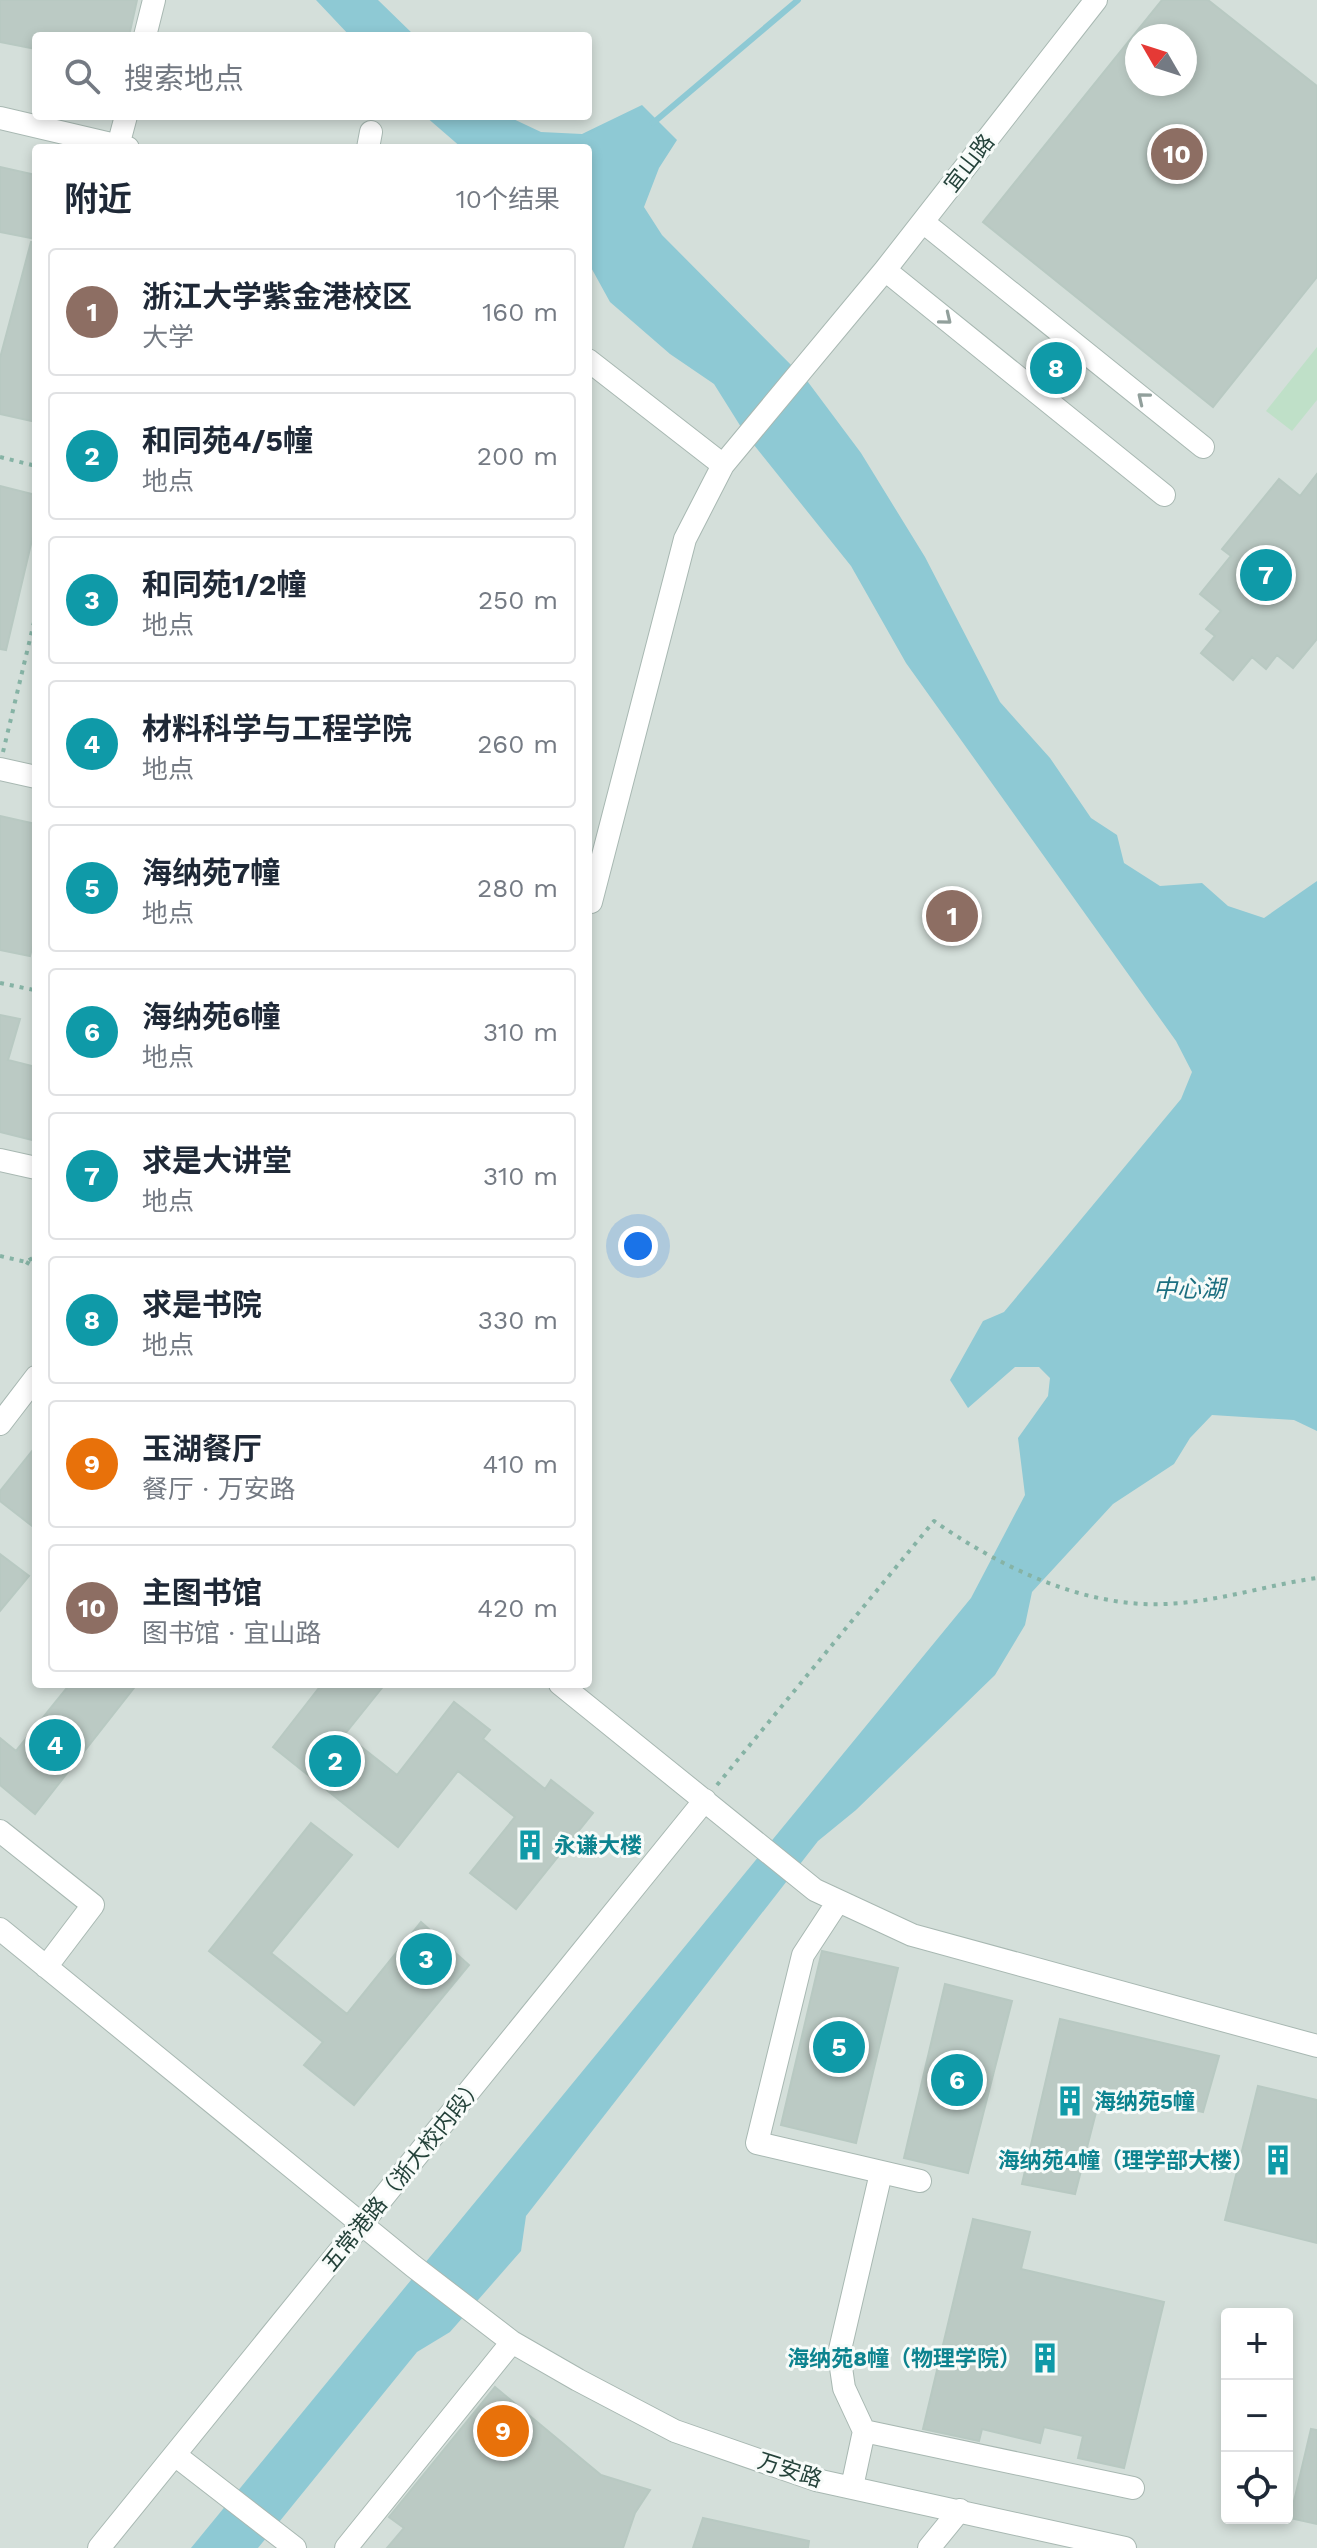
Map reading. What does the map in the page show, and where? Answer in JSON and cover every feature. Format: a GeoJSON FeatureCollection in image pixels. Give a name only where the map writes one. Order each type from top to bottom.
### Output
{"type":"FeatureCollection","features":[{"type":"Feature","properties":{"kind":"street"},"geometry":{"type":"LineString","coordinates":[[146,32],[154,0]]}},
{"type":"Feature","properties":{"kind":"street","name":"宜山路"},"geometry":{"type":"LineString","coordinates":[[592,898],[685,539],[727,460],[841,325],[1096,0]]}},
{"type":"Feature","properties":{"kind":"street"},"geometry":{"type":"LineString","coordinates":[[0,118],[110,144]]}},
{"type":"Feature","properties":{"kind":"street"},"geometry":{"type":"LineString","coordinates":[[123,144],[126,120]]}},
{"type":"Feature","properties":{"kind":"street"},"geometry":{"type":"LineString","coordinates":[[923,222],[1203,447]]}},
{"type":"Feature","properties":{"kind":"street"},"geometry":{"type":"LineString","coordinates":[[885,270],[1164,495]]}},
{"type":"Feature","properties":{"kind":"street"},"geometry":{"type":"LineString","coordinates":[[592,363],[727,460]]}},
{"type":"Feature","properties":{"kind":"street"},"geometry":{"type":"LineString","coordinates":[[0,768],[32,776]]}},
{"type":"Feature","properties":{"kind":"street"},"geometry":{"type":"LineString","coordinates":[[0,1160],[32,1167]]}},
{"type":"Feature","properties":{"kind":"street"},"geometry":{"type":"LineString","coordinates":[[0,1424],[32,1382]]}},
{"type":"Feature","properties":{"kind":"street"},"geometry":{"type":"LineString","coordinates":[[565,1688],[815,1890],[837,1903],[912,1935],[1317,2046]]}},
{"type":"Feature","properties":{"kind":"street","name":"五常港路（浙大校内段）"},"geometry":{"type":"LineString","coordinates":[[99,2548],[705,1800]]}},
{"type":"Feature","properties":{"kind":"street"},"geometry":{"type":"LineString","coordinates":[[0,1831],[93,1905],[46,1967]]}},
{"type":"Feature","properties":{"kind":"street"},"geometry":{"type":"LineString","coordinates":[[837,1903],[803,1955],[757,2143],[920,2181]]}},
{"type":"Feature","properties":{"kind":"street","name":"万安路"},"geometry":{"type":"LineString","coordinates":[[0,1929],[362,2225],[512,2342],[675,2431],[816,2480],[1125,2548]]}},
{"type":"Feature","properties":{"kind":"street"},"geometry":{"type":"LineString","coordinates":[[852,2487],[864,2431],[844,2388],[839,2354],[881,2173]]}},
{"type":"Feature","properties":{"kind":"street"},"geometry":{"type":"LineString","coordinates":[[346,2548],[512,2342]]}},
{"type":"Feature","properties":{"kind":"street"},"geometry":{"type":"LineString","coordinates":[[864,2431],[1133,2488]]}},
{"type":"Feature","properties":{"kind":"street"},"geometry":{"type":"LineString","coordinates":[[175,2455],[291,2545]]}},
{"type":"Feature","properties":{"kind":"street"},"geometry":{"type":"LineString","coordinates":[[929,2548],[960,2510]]}},
{"type":"Feature","properties":{"kind":"path"},"geometry":{"type":"LineString","coordinates":[[0,457],[32,465]]}},
{"type":"Feature","properties":{"kind":"path"},"geometry":{"type":"LineString","coordinates":[[0,768],[32,631]]}},
{"type":"Feature","properties":{"kind":"path"},"geometry":{"type":"LineString","coordinates":[[0,983],[32,990]]}},
{"type":"Feature","properties":{"kind":"path"},"geometry":{"type":"LineString","coordinates":[[0,1256],[32,1266]]}},
{"type":"Feature","properties":{"kind":"path"},"geometry":{"type":"LineString","coordinates":[[26,1262],[32,1258]]}},
{"type":"Feature","properties":{"kind":"path"},"geometry":{"type":"LineString","coordinates":[[705,1800],[934,1521],[969,1545],[1036,1577],[1077,1592],[1126,1602],[1167,1604],[1317,1578]]}},
{"type":"Feature","properties":{"kind":"shaded area"},"geometry":{"type":"Polygon","coordinates":[[[0,0],[1317,0],[1317,2548],[0,2548],[0,0]]]}},
{"type":"Feature","properties":{"kind":"green space"},"geometry":{"type":"Polygon","coordinates":[[[1317,347],[1317,400],[1292,431],[1266,411],[1317,347]]]}},
{"type":"Feature","properties":{"kind":"water"},"geometry":{"type":"Polygon","coordinates":[[[316,0],[378,0],[411,32],[346,32],[316,0]]]}},
{"type":"Feature","properties":{"kind":"water","name":"中心湖"},"geometry":{"type":"Polygon","coordinates":[[[642,105],[677,140],[659,168],[644,207],[662,235],[808,382],[861,453],[925,557],[1000,702],[1050,758],[1091,818],[1117,835],[1124,863],[1160,886],[1202,883],[1228,906],[1264,918],[1317,881],[1317,1431],[1294,1420],[1212,1415],[1190,1438],[1174,1464],[1113,1504],[1032,1592],[1025,1625],[995,1675],[856,1810],[818,1841],[526,2216],[521,2251],[450,2332],[417,2352],[258,2548],[191,2548],[971,1598],[1025,1495],[1018,1438],[1048,1396],[1050,1378],[1039,1367],[1015,1367],[968,1408],[950,1380],[983,1321],[1004,1312],[1181,1099],[1192,1072],[1176,1041],[906,663],[851,566],[746,435],[714,384],[670,354],[610,302],[592,269],[592,144],[457,144],[430,120],[516,120],[541,132],[582,134],[642,105]]]}},
{"type":"Feature","properties":{"kind":"building"},"geometry":{"type":"Polygon","coordinates":[[[0,0],[137,0],[130,32],[32,32],[32,48],[0,42],[0,0]]]}},
{"type":"Feature","properties":{"kind":"building"},"geometry":{"type":"Polygon","coordinates":[[[1162,0],[1208,0],[1317,86],[1317,277],[1213,407],[983,222],[1125,46],[1125,96],[1197,96],[1197,24],[1143,24],[1162,0]]]}},
{"type":"Feature","properties":{"kind":"building"},"geometry":{"type":"Polygon","coordinates":[[[0,167],[32,174],[32,238],[0,232],[0,167]]]}},
{"type":"Feature","properties":{"kind":"building"},"geometry":{"type":"Polygon","coordinates":[[[32,242],[32,421],[0,414],[0,358],[32,242]]]}},
{"type":"Feature","properties":{"kind":"building"},"geometry":{"type":"Polygon","coordinates":[[[1317,474],[1317,639],[1293,668],[1277,655],[1266,669],[1252,657],[1233,680],[1201,653],[1215,636],[1206,629],[1221,611],[1200,594],[1231,556],[1222,549],[1279,479],[1300,496],[1317,474]]]}},
{"type":"Feature","properties":{"kind":"building"},"geometry":{"type":"Polygon","coordinates":[[[0,486],[32,494],[32,540],[6,650],[0,649],[0,486]]]}},
{"type":"Feature","properties":{"kind":"building"},"geometry":{"type":"Polygon","coordinates":[[[0,816],[32,823],[32,948],[30,956],[0,950],[0,816]]]}},
{"type":"Feature","properties":{"kind":"building"},"geometry":{"type":"Polygon","coordinates":[[[0,1015],[20,1019],[8,1060],[32,1066],[32,1140],[0,1132],[0,1015]]]}},
{"type":"Feature","properties":{"kind":"building"},"geometry":{"type":"Polygon","coordinates":[[[32,1451],[32,1526],[0,1501],[0,1491],[32,1451]]]}},
{"type":"Feature","properties":{"kind":"building"},"geometry":{"type":"Polygon","coordinates":[[[0,1554],[29,1576],[0,1611],[0,1554]]]}},
{"type":"Feature","properties":{"kind":"building"},"geometry":{"type":"Polygon","coordinates":[[[67,1688],[134,1688],[35,1814],[0,1785],[0,1738],[16,1751],[67,1688]]]}},
{"type":"Feature","properties":{"kind":"building"},"geometry":{"type":"Polygon","coordinates":[[[319,1688],[382,1688],[345,1734],[397,1775],[454,1702],[490,1730],[483,1739],[545,1789],[551,1780],[593,1813],[516,1909],[470,1873],[515,1817],[458,1771],[398,1847],[273,1747],[319,1688]]]}},
{"type":"Feature","properties":{"kind":"building"},"geometry":{"type":"Polygon","coordinates":[[[311,1823],[352,1855],[271,1953],[347,2014],[421,1922],[469,1965],[354,2105],[304,2065],[323,2042],[209,1951],[311,1823]]]}},
{"type":"Feature","properties":{"kind":"building"},"geometry":{"type":"Polygon","coordinates":[[[822,1951],[898,1968],[856,2143],[781,2125],[822,1951]]]}},
{"type":"Feature","properties":{"kind":"building"},"geometry":{"type":"Polygon","coordinates":[[[945,1984],[1012,2001],[968,2173],[904,2158],[945,1984]]]}},
{"type":"Feature","properties":{"kind":"building","name":"海纳苑5幢"},"geometry":{"type":"Polygon","coordinates":[[[1060,2019],[1219,2056],[1203,2112],[1102,2089],[1075,2194],[1022,2184],[1060,2019]]]}},
{"type":"Feature","properties":{"kind":"building","name":"海纳苑4幢（理学部大楼）"},"geometry":{"type":"Polygon","coordinates":[[[1258,2086],[1317,2100],[1317,2243],[1225,2220],[1258,2086]]]}},
{"type":"Feature","properties":{"kind":"building","name":"海纳苑8幢（物理学院）"},"geometry":{"type":"Polygon","coordinates":[[[973,2219],[1030,2232],[1021,2269],[1164,2302],[1124,2468],[1078,2458],[1083,2436],[1044,2427],[1040,2443],[982,2429],[979,2441],[923,2429],[973,2219]]]}},
{"type":"Feature","properties":{"kind":"building"},"geometry":{"type":"Polygon","coordinates":[[[495,2387],[601,2475],[650,2490],[635,2513],[623,2548],[387,2548],[404,2528],[389,2517],[495,2387]]]}},
{"type":"Feature","properties":{"kind":"building"},"geometry":{"type":"Polygon","coordinates":[[[1311,2429],[1317,2430],[1317,2524],[1293,2519],[1293,2505],[1311,2429]]]}},
{"type":"Feature","properties":{"kind":"building"},"geometry":{"type":"Polygon","coordinates":[[[703,2518],[809,2541],[808,2548],[693,2548],[703,2518]]]}},
{"type":"Feature","properties":{"kind":"waterway"},"geometry":{"type":"LineString","coordinates":[[653,123],[798,0]]}},
{"type":"Feature","properties":{"kind":"place","name":"主图书馆"},"geometry":{"type":"Point","coordinates":[1177,154]}},
{"type":"Feature","properties":{"kind":"place","name":"求是书院"},"geometry":{"type":"Point","coordinates":[1056,368]}},
{"type":"Feature","properties":{"kind":"place","name":"求是大讲堂"},"geometry":{"type":"Point","coordinates":[1266,575]}},
{"type":"Feature","properties":{"kind":"place","name":"浙江大学紫金港校区"},"geometry":{"type":"Point","coordinates":[952,916]}},
{"type":"Feature","properties":{"kind":"place","name":"材料科学与工程学院"},"geometry":{"type":"Point","coordinates":[55,1745]}},
{"type":"Feature","properties":{"kind":"place","name":"和同苑4/5幢"},"geometry":{"type":"Point","coordinates":[335,1761]}},
{"type":"Feature","properties":{"kind":"place","name":"永谦大楼"},"geometry":{"type":"Point","coordinates":[530,1845]}},
{"type":"Feature","properties":{"kind":"place","name":"和同苑1/2幢"},"geometry":{"type":"Point","coordinates":[426,1959]}},
{"type":"Feature","properties":{"kind":"place","name":"海纳苑7幢"},"geometry":{"type":"Point","coordinates":[839,2047]}},
{"type":"Feature","properties":{"kind":"place","name":"海纳苑6幢"},"geometry":{"type":"Point","coordinates":[957,2080]}},
{"type":"Feature","properties":{"kind":"place","name":"海纳苑5幢"},"geometry":{"type":"Point","coordinates":[1070,2101]}},
{"type":"Feature","properties":{"kind":"place","name":"海纳苑4幢（理学部大楼）"},"geometry":{"type":"Point","coordinates":[1278,2160]}},
{"type":"Feature","properties":{"kind":"place","name":"海纳苑8幢（物理学院）"},"geometry":{"type":"Point","coordinates":[1045,2358]}},
{"type":"Feature","properties":{"kind":"place","name":"玉湖餐厅"},"geometry":{"type":"Point","coordinates":[503,2431]}}]}
